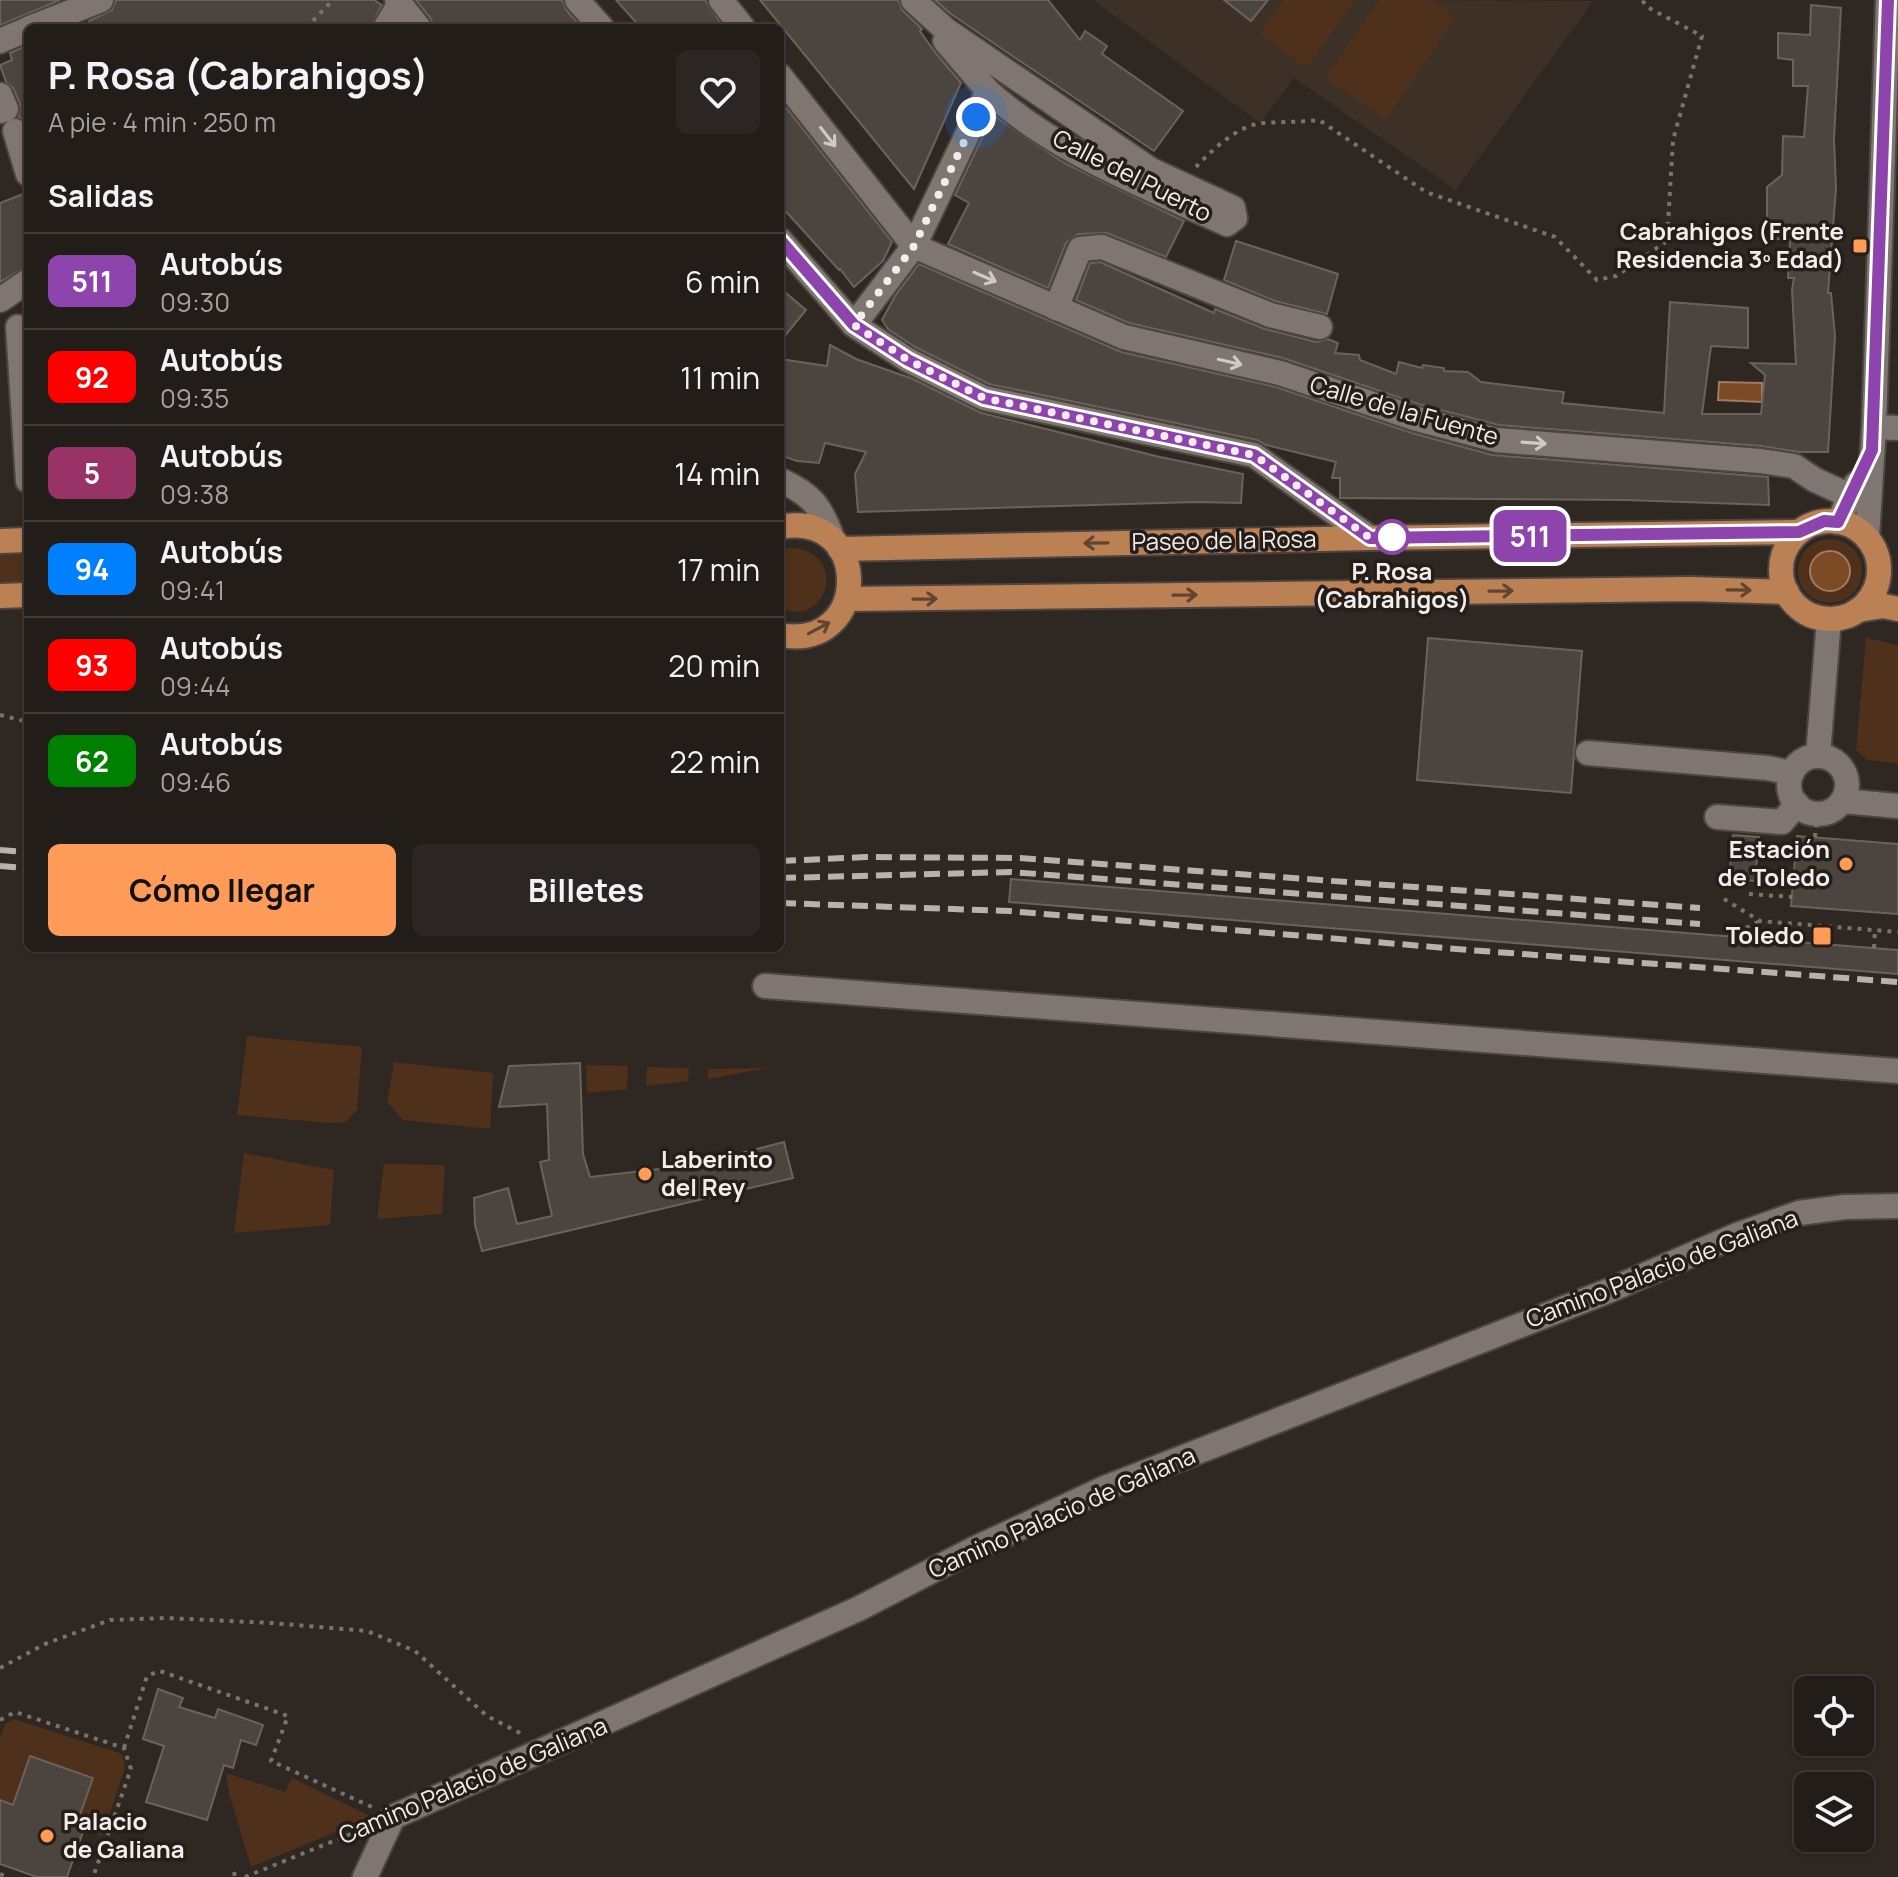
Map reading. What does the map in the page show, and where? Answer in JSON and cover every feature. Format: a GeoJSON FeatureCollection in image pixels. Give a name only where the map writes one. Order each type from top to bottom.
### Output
{"type":"FeatureCollection","features":[{"type":"Feature","properties":{"kind":"main road","name":"Paseo de la Rosa"},"geometry":{"type":"LineString","coordinates":[[784,527],[806,526],[821,531],[837,544],[1799,532],[1824,521],[1838,522]]}},
{"type":"Feature","properties":{"kind":"main road"},"geometry":{"type":"LineString","coordinates":[[1838,522],[1848,524],[1898,564]]}},
{"type":"Feature","properties":{"kind":"main road"},"geometry":{"type":"LineString","coordinates":[[1799,532],[1788,545],[1782,560],[1782,576],[1787,592],[1794,603],[1806,612],[1829,619],[1845,617],[1858,610],[1869,600],[1876,587],[1878,558],[1870,541]]}},
{"type":"Feature","properties":{"kind":"main road"},"geometry":{"type":"LineString","coordinates":[[0,541],[24,540]]}},
{"type":"Feature","properties":{"kind":"main road"},"geometry":{"type":"LineString","coordinates":[[784,635],[802,637],[822,630],[837,617],[847,599],[850,573],[837,544]]}},
{"type":"Feature","properties":{"kind":"main road"},"geometry":{"type":"LineString","coordinates":[[847,599],[1691,589],[1787,592]]}},
{"type":"Feature","properties":{"kind":"main road"},"geometry":{"type":"LineString","coordinates":[[0,596],[24,595]]}},
{"type":"Feature","properties":{"kind":"main road"},"geometry":{"type":"LineString","coordinates":[[1858,610],[1884,606],[1898,609]]}},
{"type":"Feature","properties":{"kind":"street"},"geometry":{"type":"LineString","coordinates":[[49,24],[79,18],[101,0]]}},
{"type":"Feature","properties":{"kind":"street"},"geometry":{"type":"LineString","coordinates":[[577,0],[598,24]]}},
{"type":"Feature","properties":{"kind":"street"},"geometry":{"type":"LineString","coordinates":[[721,0],[740,24]]}},
{"type":"Feature","properties":{"kind":"street","name":"Calle del Puerto"},"geometry":{"type":"LineString","coordinates":[[911,0],[946,30],[1151,170],[1233,208],[1235,218],[1227,224],[1107,168],[1017,117],[988,91],[911,0]]}},
{"type":"Feature","properties":{"kind":"street"},"geometry":{"type":"LineString","coordinates":[[1870,541],[1881,435],[1888,0]]}},
{"type":"Feature","properties":{"kind":"street"},"geometry":{"type":"LineString","coordinates":[[387,24],[398,3],[416,24]]}},
{"type":"Feature","properties":{"kind":"street"},"geometry":{"type":"LineString","coordinates":[[0,41],[24,30]]}},
{"type":"Feature","properties":{"kind":"street","name":"Calle de la Fuente"},"geometry":{"type":"LineString","coordinates":[[784,81],[914,246],[1124,337],[1280,373],[1417,419],[1496,440],[1771,462],[1794,466],[1815,480],[1850,496]]}},
{"type":"Feature","properties":{"kind":"street"},"geometry":{"type":"LineString","coordinates":[[854,325],[914,246],[988,91]]}},
{"type":"Feature","properties":{"kind":"street"},"geometry":{"type":"LineString","coordinates":[[10,115],[24,161]]}},
{"type":"Feature","properties":{"kind":"street"},"geometry":{"type":"LineString","coordinates":[[784,245],[854,325],[908,360],[984,398],[1254,455],[1370,538]]}},
{"type":"Feature","properties":{"kind":"street"},"geometry":{"type":"LineString","coordinates":[[1056,308],[1080,249],[1102,247],[1270,315],[1320,327]]}},
{"type":"Feature","properties":{"kind":"street"},"geometry":{"type":"LineString","coordinates":[[0,300],[24,284]]}},
{"type":"Feature","properties":{"kind":"street"},"geometry":{"type":"LineString","coordinates":[[18,327],[24,419]]}},
{"type":"Feature","properties":{"kind":"street"},"geometry":{"type":"LineString","coordinates":[[1838,522],[1881,435]]}},
{"type":"Feature","properties":{"kind":"street"},"geometry":{"type":"LineString","coordinates":[[784,482],[803,491],[822,511],[837,544]]}},
{"type":"Feature","properties":{"kind":"street"},"geometry":{"type":"LineString","coordinates":[[1818,755],[1829,619]]}},
{"type":"Feature","properties":{"kind":"street"},"geometry":{"type":"LineString","coordinates":[[1588,753],[1767,768],[1792,773]]}},
{"type":"Feature","properties":{"kind":"street"},"geometry":{"type":"LineString","coordinates":[[1717,817],[1782,822],[1810,818],[1831,810],[1842,801],[1847,790],[1846,777],[1840,766],[1830,758],[1818,755],[1802,760],[1792,773],[1790,789],[1810,818]]}},
{"type":"Feature","properties":{"kind":"street"},"geometry":{"type":"LineString","coordinates":[[1842,801],[1898,806]]}},
{"type":"Feature","properties":{"kind":"street"},"geometry":{"type":"LineString","coordinates":[[765,986],[1898,1071]]}},
{"type":"Feature","properties":{"kind":"street","name":"Camino Palacio de Galiana"},"geometry":{"type":"LineString","coordinates":[[393,1817],[858,1609],[974,1549],[1105,1488],[1608,1291],[1737,1235],[1799,1213],[1845,1207],[1898,1206]]}},
{"type":"Feature","properties":{"kind":"street"},"geometry":{"type":"LineString","coordinates":[[365,1877],[393,1817]]}},
{"type":"Feature","properties":{"kind":"path"},"geometry":{"type":"LineString","coordinates":[[310,24],[333,0]]}},
{"type":"Feature","properties":{"kind":"path"},"geometry":{"type":"LineString","coordinates":[[1180,184],[1220,142],[1260,123],[1319,120],[1426,192],[1555,237],[1597,280],[1616,276],[1667,241],[1673,140],[1702,36],[1647,7],[1642,0]]}},
{"type":"Feature","properties":{"kind":"path"},"geometry":{"type":"LineString","coordinates":[[0,715],[24,721]]}},
{"type":"Feature","properties":{"kind":"path"},"geometry":{"type":"LineString","coordinates":[[1749,894],[1792,897]]}},
{"type":"Feature","properties":{"kind":"path"},"geometry":{"type":"LineString","coordinates":[[1724,899],[1760,921],[1898,932]]}},
{"type":"Feature","properties":{"kind":"path"},"geometry":{"type":"LineString","coordinates":[[1728,937],[1760,921]]}},
{"type":"Feature","properties":{"kind":"path"},"geometry":{"type":"LineString","coordinates":[[1874,948],[1875,930]]}},
{"type":"Feature","properties":{"kind":"path"},"geometry":{"type":"LineString","coordinates":[[0,1668],[45,1644],[110,1620],[166,1618],[367,1631],[415,1651],[487,1716],[519,1734],[564,1742]]}},
{"type":"Feature","properties":{"kind":"path"},"geometry":{"type":"LineString","coordinates":[[93,1877],[131,1769],[124,1748],[147,1676],[160,1671],[288,1716],[271,1761],[393,1817]]}},
{"type":"Feature","properties":{"kind":"path"},"geometry":{"type":"LineString","coordinates":[[0,1720],[15,1712],[124,1748]]}},
{"type":"Feature","properties":{"kind":"path","name":"Camino Palacio de Galiana"},"geometry":{"type":"LineString","coordinates":[[245,1877],[393,1817]]}},
{"type":"Feature","properties":{"kind":"path"},"geometry":{"type":"LineString","coordinates":[[0,1874],[7,1877]]}},
{"type":"Feature","properties":{"kind":"shaded area"},"geometry":{"type":"Polygon","coordinates":[[[1093,0],[1224,0],[1251,21],[1268,0],[1283,0],[1259,34],[1307,67],[1355,0],[1379,0],[1326,78],[1455,17],[1431,0],[1593,1],[1456,190],[1294,78],[1260,123],[1093,0]]]}},
{"type":"Feature","properties":{"kind":"shaded area"},"geometry":{"type":"Polygon","coordinates":[[[1283,0],[1355,0],[1307,68],[1259,34],[1283,0]]]}},
{"type":"Feature","properties":{"kind":"shaded area"},"geometry":{"type":"Polygon","coordinates":[[[1379,0],[1431,0],[1456,17],[1386,119],[1325,78],[1379,0]]]}},
{"type":"Feature","properties":{"kind":"shaded area"},"geometry":{"type":"Polygon","coordinates":[[[1719,382],[1762,383],[1762,402],[1718,400],[1719,382]]]}},
{"type":"Feature","properties":{"kind":"shaded area"},"geometry":{"type":"Polygon","coordinates":[[[1830,539],[1848,545],[1856,553],[1862,571],[1856,589],[1848,597],[1830,603],[1812,597],[1804,589],[1798,571],[1804,553],[1812,545],[1830,539]]]}},
{"type":"Feature","properties":{"kind":"shaded area"},"geometry":{"type":"Polygon","coordinates":[[[24,549],[24,590],[0,591],[0,551],[24,549]]]}},
{"type":"Feature","properties":{"kind":"shaded area"},"geometry":{"type":"Polygon","coordinates":[[[784,550],[808,551],[820,560],[826,573],[826,586],[821,598],[811,607],[797,611],[784,609],[784,550]]]}},
{"type":"Feature","properties":{"kind":"shaded area"},"geometry":{"type":"Polygon","coordinates":[[[1830,551],[1844,557],[1850,571],[1844,585],[1830,591],[1816,585],[1810,571],[1816,557],[1830,551]]]}},
{"type":"Feature","properties":{"kind":"shaded area"},"geometry":{"type":"Polygon","coordinates":[[[1866,637],[1898,646],[1898,763],[1867,760],[1856,750],[1866,637]]]}},
{"type":"Feature","properties":{"kind":"shaded area"},"geometry":{"type":"Polygon","coordinates":[[[247,1036],[362,1047],[357,1110],[345,1122],[331,1123],[237,1115],[247,1036]]]}},
{"type":"Feature","properties":{"kind":"shaded area"},"geometry":{"type":"Polygon","coordinates":[[[394,1062],[493,1073],[490,1129],[403,1120],[387,1102],[394,1062]]]}},
{"type":"Feature","properties":{"kind":"shaded area"},"geometry":{"type":"Polygon","coordinates":[[[586,1065],[628,1066],[627,1089],[587,1093],[586,1065]]]}},
{"type":"Feature","properties":{"kind":"shaded area"},"geometry":{"type":"Polygon","coordinates":[[[647,1067],[689,1068],[688,1081],[646,1086],[647,1067]]]}},
{"type":"Feature","properties":{"kind":"shaded area"},"geometry":{"type":"Polygon","coordinates":[[[768,1068],[708,1079],[708,1069],[768,1068]]]}},
{"type":"Feature","properties":{"kind":"shaded area"},"geometry":{"type":"Polygon","coordinates":[[[244,1153],[334,1170],[330,1225],[234,1233],[244,1153]]]}},
{"type":"Feature","properties":{"kind":"shaded area"},"geometry":{"type":"Polygon","coordinates":[[[384,1164],[445,1165],[442,1214],[377,1219],[384,1164]]]}},
{"type":"Feature","properties":{"kind":"shaded area"},"geometry":{"type":"Polygon","coordinates":[[[14,1719],[122,1754],[125,1768],[102,1836],[76,1826],[92,1777],[30,1756],[13,1805],[0,1800],[0,1739],[5,1724],[14,1719]]]}},
{"type":"Feature","properties":{"kind":"shaded area"},"geometry":{"type":"Polygon","coordinates":[[[226,1773],[285,1792],[292,1778],[372,1817],[251,1867],[226,1773]]]}},
{"type":"Feature","properties":{"kind":"building"},"geometry":{"type":"Polygon","coordinates":[[[0,0],[60,0],[0,25],[0,0]]]}},
{"type":"Feature","properties":{"kind":"building"},"geometry":{"type":"Polygon","coordinates":[[[116,0],[374,0],[382,5],[372,24],[90,24],[89,21],[112,10],[116,0]]]}},
{"type":"Feature","properties":{"kind":"building"},"geometry":{"type":"Polygon","coordinates":[[[416,0],[562,0],[578,24],[433,24],[416,0]]]}},
{"type":"Feature","properties":{"kind":"building"},"geometry":{"type":"Polygon","coordinates":[[[616,0],[705,0],[721,24],[637,24],[616,0]]]}},
{"type":"Feature","properties":{"kind":"building"},"geometry":{"type":"Polygon","coordinates":[[[760,0],[898,0],[902,10],[922,29],[920,31],[934,51],[961,83],[914,189],[784,29],[784,24],[780,24],[760,0]]]}},
{"type":"Feature","properties":{"kind":"building"},"geometry":{"type":"Polygon","coordinates":[[[935,0],[1048,0],[1080,40],[1085,31],[1107,46],[1102,54],[1183,111],[1154,151],[951,14],[935,0]]]}},
{"type":"Feature","properties":{"kind":"building"},"geometry":{"type":"Polygon","coordinates":[[[1224,0],[1268,0],[1251,21],[1224,0]]]}},
{"type":"Feature","properties":{"kind":"building"},"geometry":{"type":"Polygon","coordinates":[[[1811,5],[1841,8],[1834,139],[1836,188],[1828,293],[1831,293],[1835,336],[1828,452],[1499,425],[1421,405],[1283,358],[1129,323],[1076,300],[1090,263],[1100,262],[1214,313],[1215,309],[1265,329],[1316,342],[1328,339],[1338,343],[1335,353],[1359,355],[1360,360],[1396,374],[1399,362],[1422,368],[1423,365],[1444,368],[1444,371],[1468,372],[1481,382],[1564,392],[1562,403],[1664,413],[1670,302],[1748,308],[1748,348],[1711,346],[1702,414],[1761,414],[1765,375],[1751,363],[1796,364],[1794,278],[1788,278],[1790,239],[1767,239],[1767,187],[1782,175],[1783,136],[1804,137],[1808,86],[1793,86],[1793,60],[1778,58],[1778,33],[1810,35],[1811,5]]]}},
{"type":"Feature","properties":{"kind":"building"},"geometry":{"type":"Polygon","coordinates":[[[24,47],[24,121],[19,117],[20,103],[13,88],[6,82],[0,65],[12,60],[10,53],[24,47]]]}},
{"type":"Feature","properties":{"kind":"building"},"geometry":{"type":"Polygon","coordinates":[[[784,105],[892,242],[883,261],[854,287],[784,209],[784,105]]]}},
{"type":"Feature","properties":{"kind":"building"},"geometry":{"type":"Polygon","coordinates":[[[993,115],[1064,163],[1184,221],[1166,257],[1107,233],[1078,234],[1066,243],[1048,288],[948,244],[969,203],[955,195],[993,115]]]}},
{"type":"Feature","properties":{"kind":"building"},"geometry":{"type":"Polygon","coordinates":[[[24,194],[24,268],[0,282],[0,203],[24,194]]]}},
{"type":"Feature","properties":{"kind":"building"},"geometry":{"type":"Polygon","coordinates":[[[1236,241],[1338,274],[1327,314],[1275,301],[1224,280],[1236,241]]]}},
{"type":"Feature","properties":{"kind":"building"},"geometry":{"type":"Polygon","coordinates":[[[919,264],[1121,352],[1276,387],[1412,433],[1492,455],[1768,477],[1769,505],[1626,500],[1340,498],[1340,478],[1332,478],[1336,462],[1266,445],[1257,440],[989,384],[915,347],[888,329],[882,320],[919,264]]]}},
{"type":"Feature","properties":{"kind":"building"},"geometry":{"type":"Polygon","coordinates":[[[784,291],[806,310],[784,337],[784,291]]]}},
{"type":"Feature","properties":{"kind":"building"},"geometry":{"type":"Polygon","coordinates":[[[830,345],[856,359],[913,379],[981,413],[1243,474],[1241,503],[858,512],[855,474],[866,452],[825,443],[819,463],[784,456],[784,360],[827,366],[830,345]]]}},
{"type":"Feature","properties":{"kind":"building"},"geometry":{"type":"Polygon","coordinates":[[[1428,638],[1582,651],[1571,793],[1417,780],[1428,638]]]}},
{"type":"Feature","properties":{"kind":"building"},"geometry":{"type":"Polygon","coordinates":[[[1733,835],[1759,837],[1755,881],[1729,879],[1733,835]]]}},
{"type":"Feature","properties":{"kind":"building","name":"Estación de Toledo"},"geometry":{"type":"Polygon","coordinates":[[[1797,836],[1898,844],[1898,914],[1791,906],[1797,836]]]}},
{"type":"Feature","properties":{"kind":"building"},"geometry":{"type":"Polygon","coordinates":[[[1011,879],[1898,950],[1898,974],[1009,902],[1011,879]]]}},
{"type":"Feature","properties":{"kind":"building"},"geometry":{"type":"Polygon","coordinates":[[[580,1063],[583,1154],[590,1177],[694,1165],[784,1142],[793,1178],[482,1251],[475,1225],[474,1198],[508,1188],[517,1224],[552,1216],[540,1162],[549,1160],[547,1104],[499,1107],[509,1066],[580,1063]]]}},
{"type":"Feature","properties":{"kind":"building"},"geometry":{"type":"Polygon","coordinates":[[[158,1689],[183,1698],[179,1707],[215,1718],[218,1709],[263,1725],[256,1745],[241,1740],[233,1768],[224,1765],[207,1820],[146,1802],[164,1746],[143,1739],[158,1689]]]}},
{"type":"Feature","properties":{"kind":"building"},"geometry":{"type":"Polygon","coordinates":[[[30,1756],[93,1778],[76,1826],[84,1829],[67,1877],[37,1877],[0,1864],[0,1800],[13,1805],[30,1756]]]}},
{"type":"Feature","properties":{"kind":"railway"},"geometry":{"type":"LineString","coordinates":[[0,850],[24,852]]}},
{"type":"Feature","properties":{"kind":"railway"},"geometry":{"type":"LineString","coordinates":[[784,861],[866,857],[1020,858],[1700,908]]}},
{"type":"Feature","properties":{"kind":"railway"},"geometry":{"type":"LineString","coordinates":[[0,866],[24,868]]}},
{"type":"Feature","properties":{"kind":"railway"},"geometry":{"type":"LineString","coordinates":[[784,878],[1011,872],[1700,924]]}},
{"type":"Feature","properties":{"kind":"railway"},"geometry":{"type":"LineString","coordinates":[[784,903],[1009,911],[1898,982]]}},
{"type":"Feature","properties":{"kind":"bus line","name":"511"},"geometry":{"type":"LineString","coordinates":[[784,245],[854,325],[908,360],[984,398],[1254,455],[1370,538],[1799,532],[1824,521],[1838,522],[1872,450],[1888,0]]}},
{"type":"Feature","properties":{"kind":"place","name":"Cabrahigos (Frente Residencia 3º Edad)"},"geometry":{"type":"Point","coordinates":[1860,246]}},
{"type":"Feature","properties":{"kind":"place","name":"P. Rosa (Cabrahigos)"},"geometry":{"type":"Point","coordinates":[1392,537]}},
{"type":"Feature","properties":{"kind":"place","name":"Estación de Toledo"},"geometry":{"type":"Point","coordinates":[1846,864]}},
{"type":"Feature","properties":{"kind":"place","name":"Toledo"},"geometry":{"type":"Point","coordinates":[1822,936]}},
{"type":"Feature","properties":{"kind":"place","name":"Laberinto del Rey"},"geometry":{"type":"Point","coordinates":[645,1174]}},
{"type":"Feature","properties":{"kind":"place","name":"Palacio de Galiana"},"geometry":{"type":"Point","coordinates":[47,1836]}},
{"type":"Feature","properties":{"kind":"route"},"geometry":{"type":"LineString","coordinates":[[976,117],[914,246],[854,325],[908,360],[984,398],[1254,455],[1370,538],[1401,537],[1392,537]]}}]}
